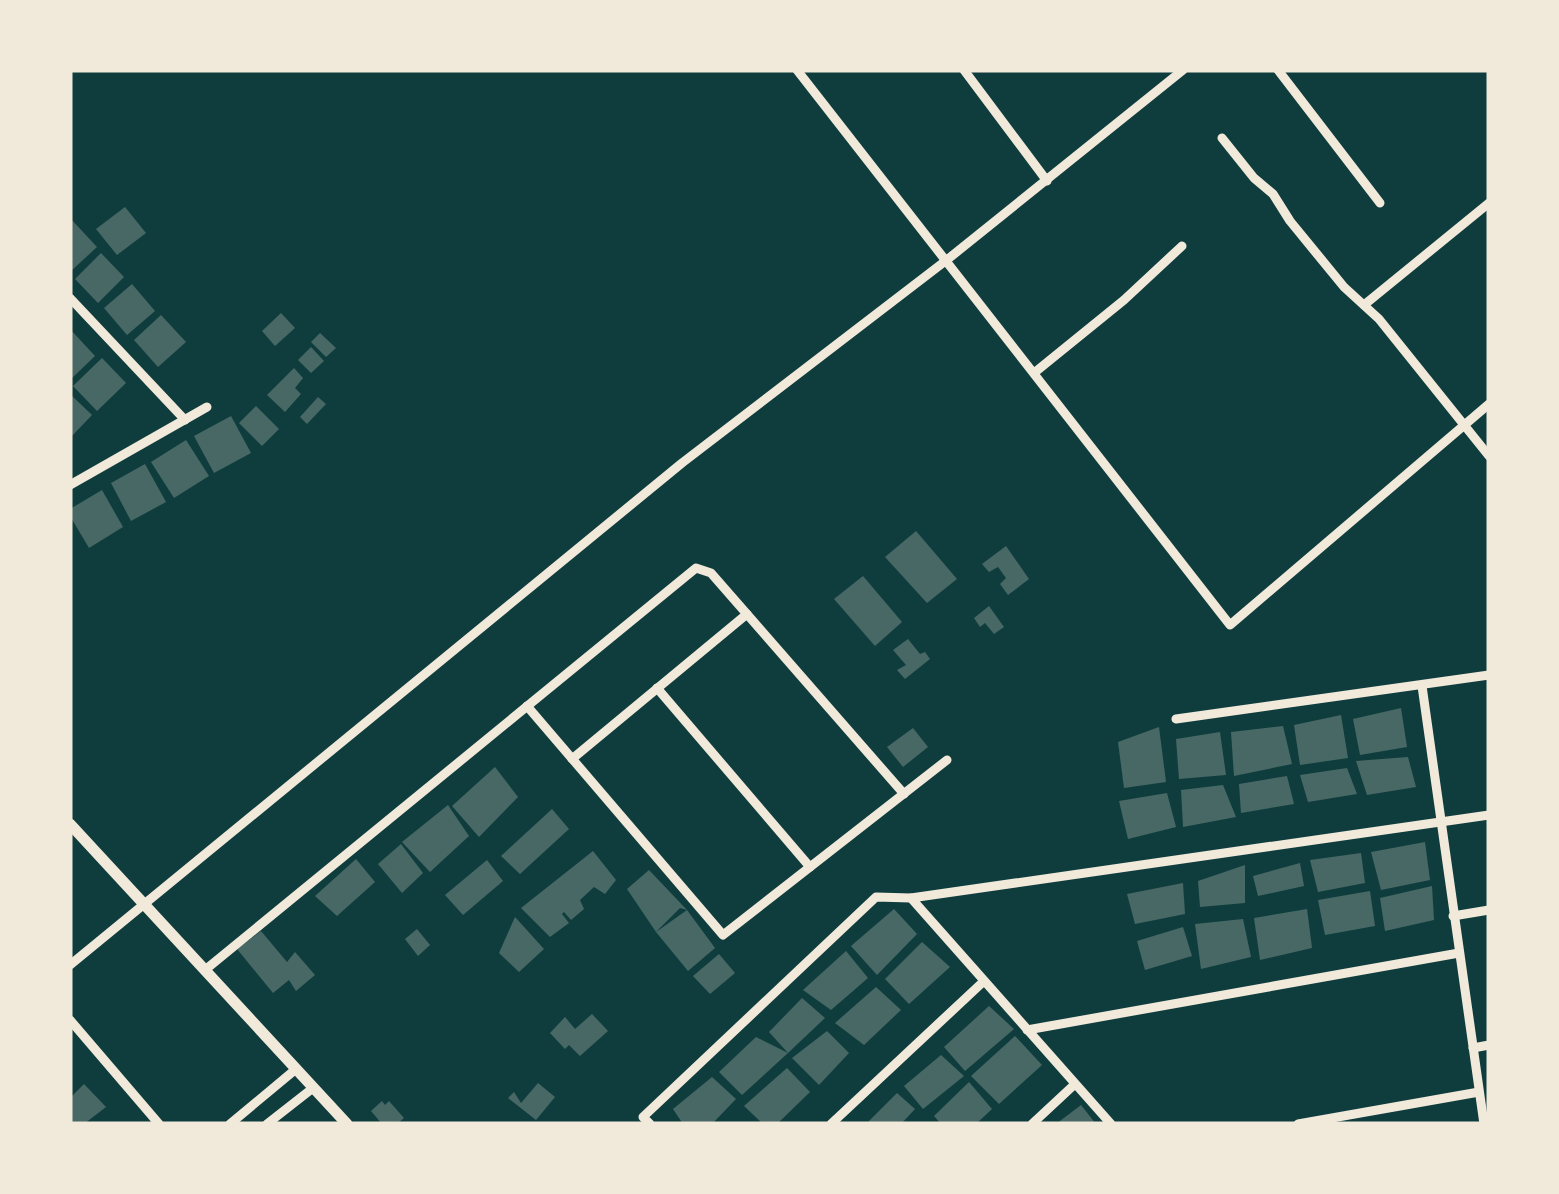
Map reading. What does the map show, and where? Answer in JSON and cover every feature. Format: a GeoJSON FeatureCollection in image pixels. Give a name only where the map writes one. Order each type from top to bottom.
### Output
{"type":"FeatureCollection","features":[{"type":"Feature","properties":{"kind":"main road"},"geometry":{"type":"LineString","coordinates":[[70,824],[347,1124]]}},
{"type":"Feature","properties":{"kind":"street"},"geometry":{"type":"LineString","coordinates":[[798,70],[1230,624],[1489,404]]}},
{"type":"Feature","properties":{"kind":"street"},"geometry":{"type":"LineString","coordinates":[[964,70],[1047,182]]}},
{"type":"Feature","properties":{"kind":"street"},"geometry":{"type":"LineString","coordinates":[[1166,70],[1174,79]]}},
{"type":"Feature","properties":{"kind":"street"},"geometry":{"type":"LineString","coordinates":[[70,965],[682,462],[1047,182],[1183,70]]}},
{"type":"Feature","properties":{"kind":"street"},"geometry":{"type":"LineString","coordinates":[[1278,70],[1380,204]]}},
{"type":"Feature","properties":{"kind":"street"},"geometry":{"type":"LineString","coordinates":[[1222,138],[1254,178],[1273,194],[1290,222],[1344,287],[1379,319],[1489,456]]}},
{"type":"Feature","properties":{"kind":"street"},"geometry":{"type":"LineString","coordinates":[[1364,305],[1489,202]]}},
{"type":"Feature","properties":{"kind":"street"},"geometry":{"type":"LineString","coordinates":[[1034,373],[1124,300],[1182,246]]}},
{"type":"Feature","properties":{"kind":"street"},"geometry":{"type":"LineString","coordinates":[[70,298],[185,420]]}},
{"type":"Feature","properties":{"kind":"street"},"geometry":{"type":"LineString","coordinates":[[71,483],[207,408]]}},
{"type":"Feature","properties":{"kind":"street"},"geometry":{"type":"LineString","coordinates":[[205,970],[696,568],[711,573],[904,794]]}},
{"type":"Feature","properties":{"kind":"street"},"geometry":{"type":"LineString","coordinates":[[572,758],[747,614]]}},
{"type":"Feature","properties":{"kind":"street"},"geometry":{"type":"LineString","coordinates":[[1176,719],[1489,676]]}},
{"type":"Feature","properties":{"kind":"street"},"geometry":{"type":"LineString","coordinates":[[1422,686],[1484,1124]]}},
{"type":"Feature","properties":{"kind":"street"},"geometry":{"type":"LineString","coordinates":[[657,688],[810,867]]}},
{"type":"Feature","properties":{"kind":"street"},"geometry":{"type":"LineString","coordinates":[[527,706],[723,935],[947,760]]}},
{"type":"Feature","properties":{"kind":"street"},"geometry":{"type":"LineString","coordinates":[[650,1124],[643,1117],[876,897],[910,898],[1489,815]]}},
{"type":"Feature","properties":{"kind":"street"},"geometry":{"type":"LineString","coordinates":[[910,898],[1110,1124]]}},
{"type":"Feature","properties":{"kind":"street"},"geometry":{"type":"LineString","coordinates":[[1454,916],[1489,910]]}},
{"type":"Feature","properties":{"kind":"street"},"geometry":{"type":"LineString","coordinates":[[1028,1030],[1458,953]]}},
{"type":"Feature","properties":{"kind":"street"},"geometry":{"type":"LineString","coordinates":[[831,1124],[984,981]]}},
{"type":"Feature","properties":{"kind":"street"},"geometry":{"type":"LineString","coordinates":[[70,1020],[159,1124]]}},
{"type":"Feature","properties":{"kind":"street"},"geometry":{"type":"LineString","coordinates":[[1473,1048],[1489,1045]]}},
{"type":"Feature","properties":{"kind":"street"},"geometry":{"type":"LineString","coordinates":[[230,1124],[296,1069]]}},
{"type":"Feature","properties":{"kind":"street"},"geometry":{"type":"LineString","coordinates":[[1032,1124],[1075,1084]]}},
{"type":"Feature","properties":{"kind":"street"},"geometry":{"type":"LineString","coordinates":[[268,1124],[314,1088]]}},
{"type":"Feature","properties":{"kind":"street"},"geometry":{"type":"LineString","coordinates":[[1298,1124],[1479,1092]]}},
{"type":"Feature","properties":{"kind":"building"},"geometry":{"type":"Polygon","coordinates":[[[125,207],[146,233],[117,255],[96,229],[125,207]]]}},
{"type":"Feature","properties":{"kind":"building"},"geometry":{"type":"Polygon","coordinates":[[[70,218],[97,247],[70,272],[70,218]]]}},
{"type":"Feature","properties":{"kind":"building"},"geometry":{"type":"Polygon","coordinates":[[[101,253],[124,277],[98,303],[75,279],[101,253]]]}},
{"type":"Feature","properties":{"kind":"building"},"geometry":{"type":"Polygon","coordinates":[[[132,284],[155,311],[127,335],[104,308],[132,284]]]}},
{"type":"Feature","properties":{"kind":"building"},"geometry":{"type":"Polygon","coordinates":[[[281,313],[295,328],[275,346],[262,331],[281,313]]]}},
{"type":"Feature","properties":{"kind":"building"},"geometry":{"type":"Polygon","coordinates":[[[161,315],[186,342],[158,367],[134,340],[161,315]]]}},
{"type":"Feature","properties":{"kind":"building"},"geometry":{"type":"Polygon","coordinates":[[[70,329],[95,356],[70,380],[70,329]]]}},
{"type":"Feature","properties":{"kind":"building"},"geometry":{"type":"Polygon","coordinates":[[[320,333],[336,348],[326,357],[311,342],[320,333]]]}},
{"type":"Feature","properties":{"kind":"building"},"geometry":{"type":"Polygon","coordinates":[[[311,347],[324,361],[311,373],[298,360],[311,347]]]}},
{"type":"Feature","properties":{"kind":"building"},"geometry":{"type":"Polygon","coordinates":[[[102,358],[126,383],[97,411],[73,386],[102,358]]]}},
{"type":"Feature","properties":{"kind":"building"},"geometry":{"type":"Polygon","coordinates":[[[294,368],[303,378],[295,388],[301,394],[285,412],[267,395],[294,368]]]}},
{"type":"Feature","properties":{"kind":"building"},"geometry":{"type":"Polygon","coordinates":[[[70,394],[92,415],[70,438],[70,394]]]}},
{"type":"Feature","properties":{"kind":"building"},"geometry":{"type":"Polygon","coordinates":[[[318,397],[326,404],[307,424],[300,417],[318,397]]]}},
{"type":"Feature","properties":{"kind":"building"},"geometry":{"type":"Polygon","coordinates":[[[256,406],[279,429],[262,446],[239,423],[256,406]]]}},
{"type":"Feature","properties":{"kind":"building"},"geometry":{"type":"Polygon","coordinates":[[[231,416],[251,453],[214,473],[194,436],[231,416]]]}},
{"type":"Feature","properties":{"kind":"building"},"geometry":{"type":"Polygon","coordinates":[[[186,440],[209,476],[174,498],[151,462],[186,440]]]}},
{"type":"Feature","properties":{"kind":"building"},"geometry":{"type":"Polygon","coordinates":[[[145,464],[166,502],[131,521],[111,483],[145,464]]]}},
{"type":"Feature","properties":{"kind":"building"},"geometry":{"type":"Polygon","coordinates":[[[102,490],[123,527],[89,548],[70,516],[70,509],[102,490]]]}},
{"type":"Feature","properties":{"kind":"building"},"geometry":{"type":"Polygon","coordinates":[[[916,531],[957,579],[927,603],[885,557],[916,531]]]}},
{"type":"Feature","properties":{"kind":"building"},"geometry":{"type":"Polygon","coordinates":[[[1006,546],[1029,579],[1008,595],[1000,584],[1006,578],[998,567],[989,572],[982,564],[1006,546]]]}},
{"type":"Feature","properties":{"kind":"building"},"geometry":{"type":"Polygon","coordinates":[[[863,576],[902,622],[875,646],[834,599],[863,576]]]}},
{"type":"Feature","properties":{"kind":"building"},"geometry":{"type":"Polygon","coordinates":[[[989,606],[1004,627],[994,634],[985,623],[980,627],[974,618],[989,606]]]}},
{"type":"Feature","properties":{"kind":"building"},"geometry":{"type":"Polygon","coordinates":[[[908,639],[920,654],[925,652],[930,659],[905,679],[897,670],[906,665],[893,650],[908,639]]]}},
{"type":"Feature","properties":{"kind":"building"},"geometry":{"type":"Polygon","coordinates":[[[1401,708],[1407,747],[1360,755],[1353,719],[1401,708]]]}},
{"type":"Feature","properties":{"kind":"building"},"geometry":{"type":"Polygon","coordinates":[[[1341,715],[1348,758],[1300,765],[1294,725],[1341,715]]]}},
{"type":"Feature","properties":{"kind":"building"},"geometry":{"type":"Polygon","coordinates":[[[1283,726],[1292,764],[1234,776],[1231,732],[1283,726]]]}},
{"type":"Feature","properties":{"kind":"building"},"geometry":{"type":"Polygon","coordinates":[[[1159,727],[1166,782],[1124,788],[1118,742],[1159,727]]]}},
{"type":"Feature","properties":{"kind":"building"},"geometry":{"type":"Polygon","coordinates":[[[913,728],[928,747],[903,767],[887,747],[913,728]]]}},
{"type":"Feature","properties":{"kind":"building"},"geometry":{"type":"Polygon","coordinates":[[[1220,732],[1226,775],[1179,779],[1176,739],[1220,732]]]}},
{"type":"Feature","properties":{"kind":"building"},"geometry":{"type":"Polygon","coordinates":[[[1408,757],[1416,787],[1367,795],[1356,761],[1408,757]]]}},
{"type":"Feature","properties":{"kind":"building"},"geometry":{"type":"Polygon","coordinates":[[[495,767],[518,797],[479,837],[452,806],[495,767]]]}},
{"type":"Feature","properties":{"kind":"building"},"geometry":{"type":"Polygon","coordinates":[[[1347,768],[1357,794],[1308,802],[1300,775],[1347,768]]]}},
{"type":"Feature","properties":{"kind":"building"},"geometry":{"type":"Polygon","coordinates":[[[1287,776],[1294,804],[1241,813],[1239,784],[1287,776]]]}},
{"type":"Feature","properties":{"kind":"building"},"geometry":{"type":"Polygon","coordinates":[[[1223,785],[1236,817],[1183,827],[1181,790],[1223,785]]]}},
{"type":"Feature","properties":{"kind":"building"},"geometry":{"type":"Polygon","coordinates":[[[1167,793],[1176,827],[1128,839],[1119,801],[1167,793]]]}},
{"type":"Feature","properties":{"kind":"building"},"geometry":{"type":"Polygon","coordinates":[[[448,805],[469,836],[430,872],[402,842],[448,805]]]}},
{"type":"Feature","properties":{"kind":"building"},"geometry":{"type":"Polygon","coordinates":[[[552,809],[569,829],[520,874],[501,856],[552,809]]]}},
{"type":"Feature","properties":{"kind":"building"},"geometry":{"type":"Polygon","coordinates":[[[1425,842],[1430,880],[1381,890],[1371,852],[1425,842]]]}},
{"type":"Feature","properties":{"kind":"building"},"geometry":{"type":"Polygon","coordinates":[[[401,844],[423,873],[402,893],[378,864],[401,844]]]}},
{"type":"Feature","properties":{"kind":"building"},"geometry":{"type":"Polygon","coordinates":[[[593,851],[616,880],[605,894],[594,887],[580,900],[584,909],[571,920],[564,912],[569,923],[550,937],[521,908],[593,851]]]}},
{"type":"Feature","properties":{"kind":"building"},"geometry":{"type":"Polygon","coordinates":[[[1361,853],[1365,883],[1318,892],[1310,860],[1361,853]]]}},
{"type":"Feature","properties":{"kind":"building"},"geometry":{"type":"Polygon","coordinates":[[[356,859],[375,882],[337,916],[315,896],[356,859]]]}},
{"type":"Feature","properties":{"kind":"building"},"geometry":{"type":"Polygon","coordinates":[[[487,860],[503,881],[463,915],[445,895],[487,860]]]}},
{"type":"Feature","properties":{"kind":"building"},"geometry":{"type":"Polygon","coordinates":[[[1300,863],[1304,886],[1258,896],[1253,876],[1300,863]]]}},
{"type":"Feature","properties":{"kind":"building"},"geometry":{"type":"Polygon","coordinates":[[[1245,865],[1245,903],[1200,907],[1198,881],[1245,865]]]}},
{"type":"Feature","properties":{"kind":"building"},"geometry":{"type":"Polygon","coordinates":[[[649,870],[687,910],[680,908],[656,932],[627,889],[649,870]]]}},
{"type":"Feature","properties":{"kind":"building"},"geometry":{"type":"Polygon","coordinates":[[[1183,883],[1185,914],[1135,924],[1127,894],[1183,883]]]}},
{"type":"Feature","properties":{"kind":"building"},"geometry":{"type":"Polygon","coordinates":[[[1432,886],[1434,920],[1385,931],[1380,898],[1432,886]]]}},
{"type":"Feature","properties":{"kind":"building"},"geometry":{"type":"Polygon","coordinates":[[[1370,891],[1375,926],[1325,935],[1318,900],[1370,891]]]}},
{"type":"Feature","properties":{"kind":"building"},"geometry":{"type":"Polygon","coordinates":[[[894,909],[917,934],[877,975],[851,946],[894,909]]]}},
{"type":"Feature","properties":{"kind":"building"},"geometry":{"type":"Polygon","coordinates":[[[1307,909],[1312,948],[1260,960],[1254,918],[1307,909]]]}},
{"type":"Feature","properties":{"kind":"building"},"geometry":{"type":"Polygon","coordinates":[[[687,910],[715,948],[688,971],[656,932],[687,910]]]}},
{"type":"Feature","properties":{"kind":"building"},"geometry":{"type":"Polygon","coordinates":[[[515,917],[544,949],[519,972],[499,953],[515,917]]]}},
{"type":"Feature","properties":{"kind":"building"},"geometry":{"type":"Polygon","coordinates":[[[1243,919],[1251,957],[1201,969],[1195,924],[1243,919]]]}},
{"type":"Feature","properties":{"kind":"building"},"geometry":{"type":"Polygon","coordinates":[[[1183,927],[1192,956],[1145,970],[1137,941],[1183,927]]]}},
{"type":"Feature","properties":{"kind":"building"},"geometry":{"type":"Polygon","coordinates":[[[417,929],[430,945],[418,956],[405,939],[417,929]]]}},
{"type":"Feature","properties":{"kind":"building"},"geometry":{"type":"Polygon","coordinates":[[[261,931],[287,962],[295,952],[315,975],[296,991],[289,980],[273,993],[237,949],[261,931]]]}},
{"type":"Feature","properties":{"kind":"building"},"geometry":{"type":"Polygon","coordinates":[[[922,942],[950,967],[909,1004],[885,979],[922,942]]]}},
{"type":"Feature","properties":{"kind":"building"},"geometry":{"type":"Polygon","coordinates":[[[846,951],[868,978],[831,1010],[803,990],[846,951]]]}},
{"type":"Feature","properties":{"kind":"building"},"geometry":{"type":"Polygon","coordinates":[[[719,954],[735,973],[710,994],[693,976],[719,954]]]}},
{"type":"Feature","properties":{"kind":"building"},"geometry":{"type":"Polygon","coordinates":[[[876,987],[901,1010],[864,1045],[835,1023],[876,987]]]}},
{"type":"Feature","properties":{"kind":"building"},"geometry":{"type":"Polygon","coordinates":[[[802,998],[825,1018],[788,1053],[769,1032],[802,998]]]}},
{"type":"Feature","properties":{"kind":"building"},"geometry":{"type":"Polygon","coordinates":[[[989,1006],[1014,1029],[965,1071],[944,1047],[989,1006]]]}},
{"type":"Feature","properties":{"kind":"building"},"geometry":{"type":"Polygon","coordinates":[[[592,1014],[608,1031],[580,1056],[569,1045],[565,1049],[550,1033],[565,1017],[575,1029],[592,1014]]]}},
{"type":"Feature","properties":{"kind":"building"},"geometry":{"type":"Polygon","coordinates":[[[827,1031],[849,1053],[819,1085],[792,1058],[827,1031]]]}},
{"type":"Feature","properties":{"kind":"building"},"geometry":{"type":"Polygon","coordinates":[[[1015,1036],[1042,1065],[999,1104],[971,1076],[1015,1036]]]}},
{"type":"Feature","properties":{"kind":"building"},"geometry":{"type":"Polygon","coordinates":[[[756,1037],[788,1053],[742,1095],[719,1072],[756,1037]]]}},
{"type":"Feature","properties":{"kind":"building"},"geometry":{"type":"Polygon","coordinates":[[[941,1055],[964,1076],[923,1109],[904,1086],[941,1055]]]}},
{"type":"Feature","properties":{"kind":"building"},"geometry":{"type":"Polygon","coordinates":[[[787,1068],[810,1092],[777,1124],[763,1124],[744,1106],[787,1068]]]}},
{"type":"Feature","properties":{"kind":"building"},"geometry":{"type":"Polygon","coordinates":[[[712,1077],[736,1099],[712,1124],[683,1124],[673,1109],[712,1077]]]}},
{"type":"Feature","properties":{"kind":"building"},"geometry":{"type":"Polygon","coordinates":[[[969,1082],[992,1109],[976,1124],[941,1124],[934,1116],[969,1082]]]}},
{"type":"Feature","properties":{"kind":"building"},"geometry":{"type":"Polygon","coordinates":[[[538,1083],[555,1097],[536,1120],[508,1098],[514,1092],[521,1103],[538,1083]]]}},
{"type":"Feature","properties":{"kind":"building"},"geometry":{"type":"Polygon","coordinates":[[[84,1084],[106,1107],[84,1124],[72,1124],[70,1098],[84,1084]]]}},
{"type":"Feature","properties":{"kind":"building"},"geometry":{"type":"Polygon","coordinates":[[[897,1093],[915,1109],[901,1124],[866,1124],[897,1093]]]}},
{"type":"Feature","properties":{"kind":"building"},"geometry":{"type":"Polygon","coordinates":[[[382,1101],[385,1105],[389,1101],[404,1118],[397,1124],[382,1124],[371,1111],[382,1101]]]}},
{"type":"Feature","properties":{"kind":"building"},"geometry":{"type":"Polygon","coordinates":[[[1081,1105],[1096,1124],[1056,1124],[1081,1105]]]}}]}
